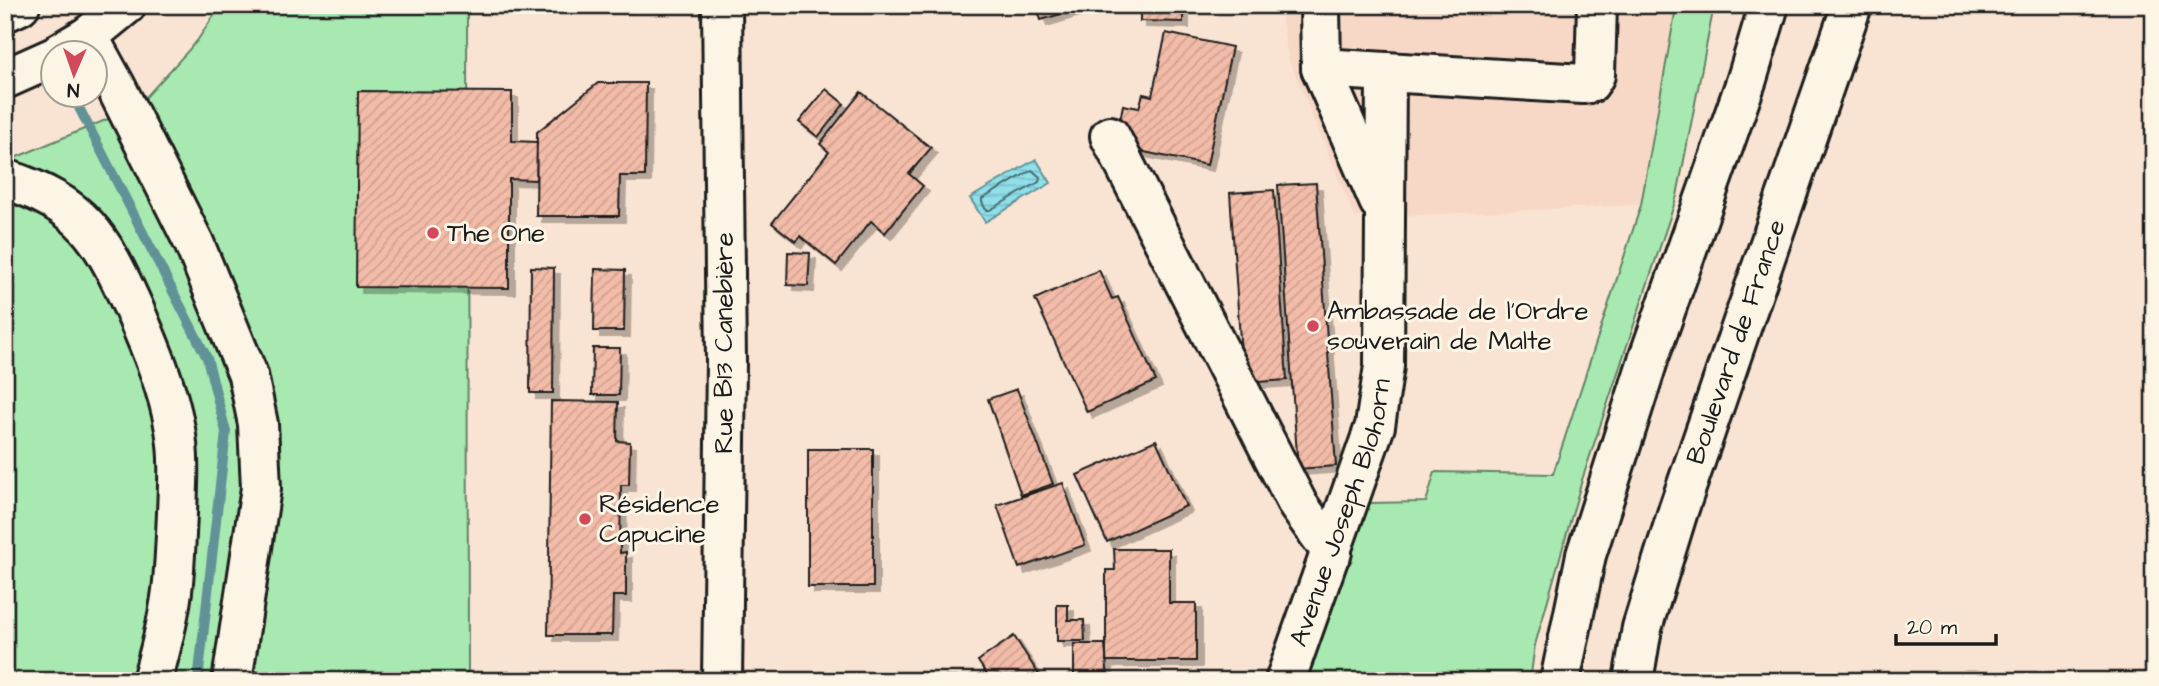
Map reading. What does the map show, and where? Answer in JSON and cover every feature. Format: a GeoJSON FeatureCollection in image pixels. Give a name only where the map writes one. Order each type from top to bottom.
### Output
{"type":"FeatureCollection","features":[{"type":"Feature","properties":{"kind":"street"},"geometry":{"type":"LineString","coordinates":[[5,12],[20,5]]}},
{"type":"Feature","properties":{"kind":"street"},"geometry":{"type":"LineString","coordinates":[[82,38],[126,5]]}},
{"type":"Feature","properties":{"kind":"street","name":"Rue B13 Canebière"},"geometry":{"type":"LineString","coordinates":[[722,5],[726,362],[722,681]]}},
{"type":"Feature","properties":{"kind":"street"},"geometry":{"type":"LineString","coordinates":[[1320,5],[1321,68],[1385,215]]}},
{"type":"Feature","properties":{"kind":"street"},"geometry":{"type":"LineString","coordinates":[[1321,68],[1590,83],[1595,75],[1597,5]]}},
{"type":"Feature","properties":{"kind":"street"},"geometry":{"type":"LineString","coordinates":[[1560,681],[1586,555],[1648,358],[1747,79],[1769,5]]}},
{"type":"Feature","properties":{"kind":"street","name":"Boulevard de France"},"geometry":{"type":"LineString","coordinates":[[1633,681],[1642,628],[1678,511],[1852,5]]}},
{"type":"Feature","properties":{"kind":"street"},"geometry":{"type":"LineString","coordinates":[[5,79],[38,64]]}},
{"type":"Feature","properties":{"kind":"street","name":"Avenue Joseph Blohorn"},"geometry":{"type":"LineString","coordinates":[[1286,681],[1375,426],[1384,366],[1386,72]]}},
{"type":"Feature","properties":{"kind":"street"},"geometry":{"type":"LineString","coordinates":[[108,79],[116,87],[194,243],[248,375],[258,424],[261,488],[232,681]]}},
{"type":"Feature","properties":{"kind":"street"},"geometry":{"type":"LineString","coordinates":[[1110,136],[1298,505],[1332,552]]}},
{"type":"Feature","properties":{"kind":"street"},"geometry":{"type":"LineString","coordinates":[[5,179],[52,198],[82,218],[102,244],[150,345],[175,427],[179,468],[173,584],[152,681]]}},
{"type":"Feature","properties":{"kind":"shaded area"},"geometry":{"type":"Polygon","coordinates":[[[1279,5],[1715,5],[1675,13],[1641,205],[1355,218],[1288,58],[1279,5]]]}},
{"type":"Feature","properties":{"kind":"green space"},"geometry":{"type":"Polygon","coordinates":[[[221,5],[467,5],[468,681],[5,681],[5,162],[137,107],[197,41],[221,5]]]}},
{"type":"Feature","properties":{"kind":"green space"},"geometry":{"type":"Polygon","coordinates":[[[1714,6],[1677,196],[1582,480],[1535,645],[1530,681],[1302,681],[1369,503],[1426,502],[1435,472],[1553,474],[1641,205],[1675,13],[1714,6]]]}},
{"type":"Feature","properties":{"kind":"water"},"geometry":{"type":"Polygon","coordinates":[[[1036,159],[1051,183],[985,222],[970,198],[1036,159]]]}},
{"type":"Feature","properties":{"kind":"building"},"geometry":{"type":"Polygon","coordinates":[[[541,5],[625,5],[625,7],[541,5]]]}},
{"type":"Feature","properties":{"kind":"building"},"geometry":{"type":"Polygon","coordinates":[[[1036,5],[1090,5],[1041,20],[1036,5]]]}},
{"type":"Feature","properties":{"kind":"building"},"geometry":{"type":"Polygon","coordinates":[[[1140,5],[1183,5],[1183,22],[1140,21],[1140,5]]]}},
{"type":"Feature","properties":{"kind":"building"},"geometry":{"type":"Polygon","coordinates":[[[1166,33],[1232,47],[1207,165],[1115,146],[1123,105],[1139,108],[1143,94],[1152,96],[1166,33]]]}},
{"type":"Feature","properties":{"kind":"building"},"geometry":{"type":"Polygon","coordinates":[[[598,83],[646,83],[645,176],[620,176],[619,216],[536,216],[537,132],[598,83]]]}},
{"type":"Feature","properties":{"kind":"building"},"geometry":{"type":"Polygon","coordinates":[[[826,89],[844,104],[818,137],[799,122],[826,89]]]}},
{"type":"Feature","properties":{"kind":"building","name":"The One"},"geometry":{"type":"Polygon","coordinates":[[[358,91],[512,92],[512,141],[537,142],[536,180],[509,179],[509,288],[356,287],[358,91]]]}},
{"type":"Feature","properties":{"kind":"building"},"geometry":{"type":"Polygon","coordinates":[[[861,92],[931,148],[909,174],[923,186],[885,233],[871,221],[836,265],[800,236],[796,242],[772,223],[829,152],[820,144],[861,92]]]}},
{"type":"Feature","properties":{"kind":"building"},"geometry":{"type":"Polygon","coordinates":[[[1316,183],[1336,466],[1298,469],[1278,185],[1316,183]]]}},
{"type":"Feature","properties":{"kind":"building"},"geometry":{"type":"Polygon","coordinates":[[[1274,190],[1287,380],[1243,383],[1230,193],[1274,190]]]}},
{"type":"Feature","properties":{"kind":"building"},"geometry":{"type":"Polygon","coordinates":[[[788,252],[810,253],[808,286],[787,285],[788,252]]]}},
{"type":"Feature","properties":{"kind":"building"},"geometry":{"type":"Polygon","coordinates":[[[531,267],[554,268],[553,393],[530,393],[531,267]]]}},
{"type":"Feature","properties":{"kind":"building"},"geometry":{"type":"Polygon","coordinates":[[[595,269],[625,270],[624,331],[594,331],[595,269]]]}},
{"type":"Feature","properties":{"kind":"building"},"geometry":{"type":"Polygon","coordinates":[[[1099,270],[1112,299],[1118,297],[1156,381],[1087,412],[1035,299],[1099,270]]]}},
{"type":"Feature","properties":{"kind":"building"},"geometry":{"type":"Polygon","coordinates":[[[593,348],[620,348],[619,395],[592,395],[593,348]]]}},
{"type":"Feature","properties":{"kind":"building"},"geometry":{"type":"Polygon","coordinates":[[[1017,389],[1053,484],[1021,495],[988,399],[1017,389]]]}},
{"type":"Feature","properties":{"kind":"building","name":"Résidence Capucine"},"geometry":{"type":"Polygon","coordinates":[[[551,401],[618,402],[617,441],[630,442],[629,485],[621,485],[620,553],[626,552],[626,596],[613,596],[612,635],[548,635],[551,401]]]}},
{"type":"Feature","properties":{"kind":"building"},"geometry":{"type":"Polygon","coordinates":[[[1156,440],[1186,506],[1107,542],[1077,475],[1156,440]]]}},
{"type":"Feature","properties":{"kind":"building"},"geometry":{"type":"Polygon","coordinates":[[[808,449],[873,449],[873,587],[808,587],[808,449]]]}},
{"type":"Feature","properties":{"kind":"building"},"geometry":{"type":"Polygon","coordinates":[[[1063,483],[1085,545],[1019,568],[997,505],[1063,483]]]}},
{"type":"Feature","properties":{"kind":"building"},"geometry":{"type":"Polygon","coordinates":[[[1114,549],[1169,549],[1169,603],[1196,603],[1196,661],[1106,661],[1106,570],[1115,570],[1114,549]]]}},
{"type":"Feature","properties":{"kind":"building"},"geometry":{"type":"Polygon","coordinates":[[[1057,605],[1068,605],[1068,620],[1084,620],[1085,641],[1057,641],[1057,605]]]}},
{"type":"Feature","properties":{"kind":"building"},"geometry":{"type":"Polygon","coordinates":[[[1014,636],[1043,681],[991,681],[978,661],[1014,636]]]}},
{"type":"Feature","properties":{"kind":"building"},"geometry":{"type":"Polygon","coordinates":[[[1074,644],[1105,644],[1108,681],[1074,681],[1074,644]]]}},
{"type":"Feature","properties":{"kind":"building"},"geometry":{"type":"Polygon","coordinates":[[[922,677],[981,678],[981,681],[921,681],[922,677]]]}},
{"type":"Feature","properties":{"kind":"waterway"},"geometry":{"type":"LineString","coordinates":[[79,108],[207,358],[226,432],[198,681]]}},
{"type":"Feature","properties":{"kind":"place","name":"The One"},"geometry":{"type":"Point","coordinates":[433,233]}},
{"type":"Feature","properties":{"kind":"place","name":"Ambassade de l’Ordre souverain de Malte"},"geometry":{"type":"Point","coordinates":[1313,326]}},
{"type":"Feature","properties":{"kind":"place","name":"Résidence Capucine"},"geometry":{"type":"Point","coordinates":[585,519]}}]}
